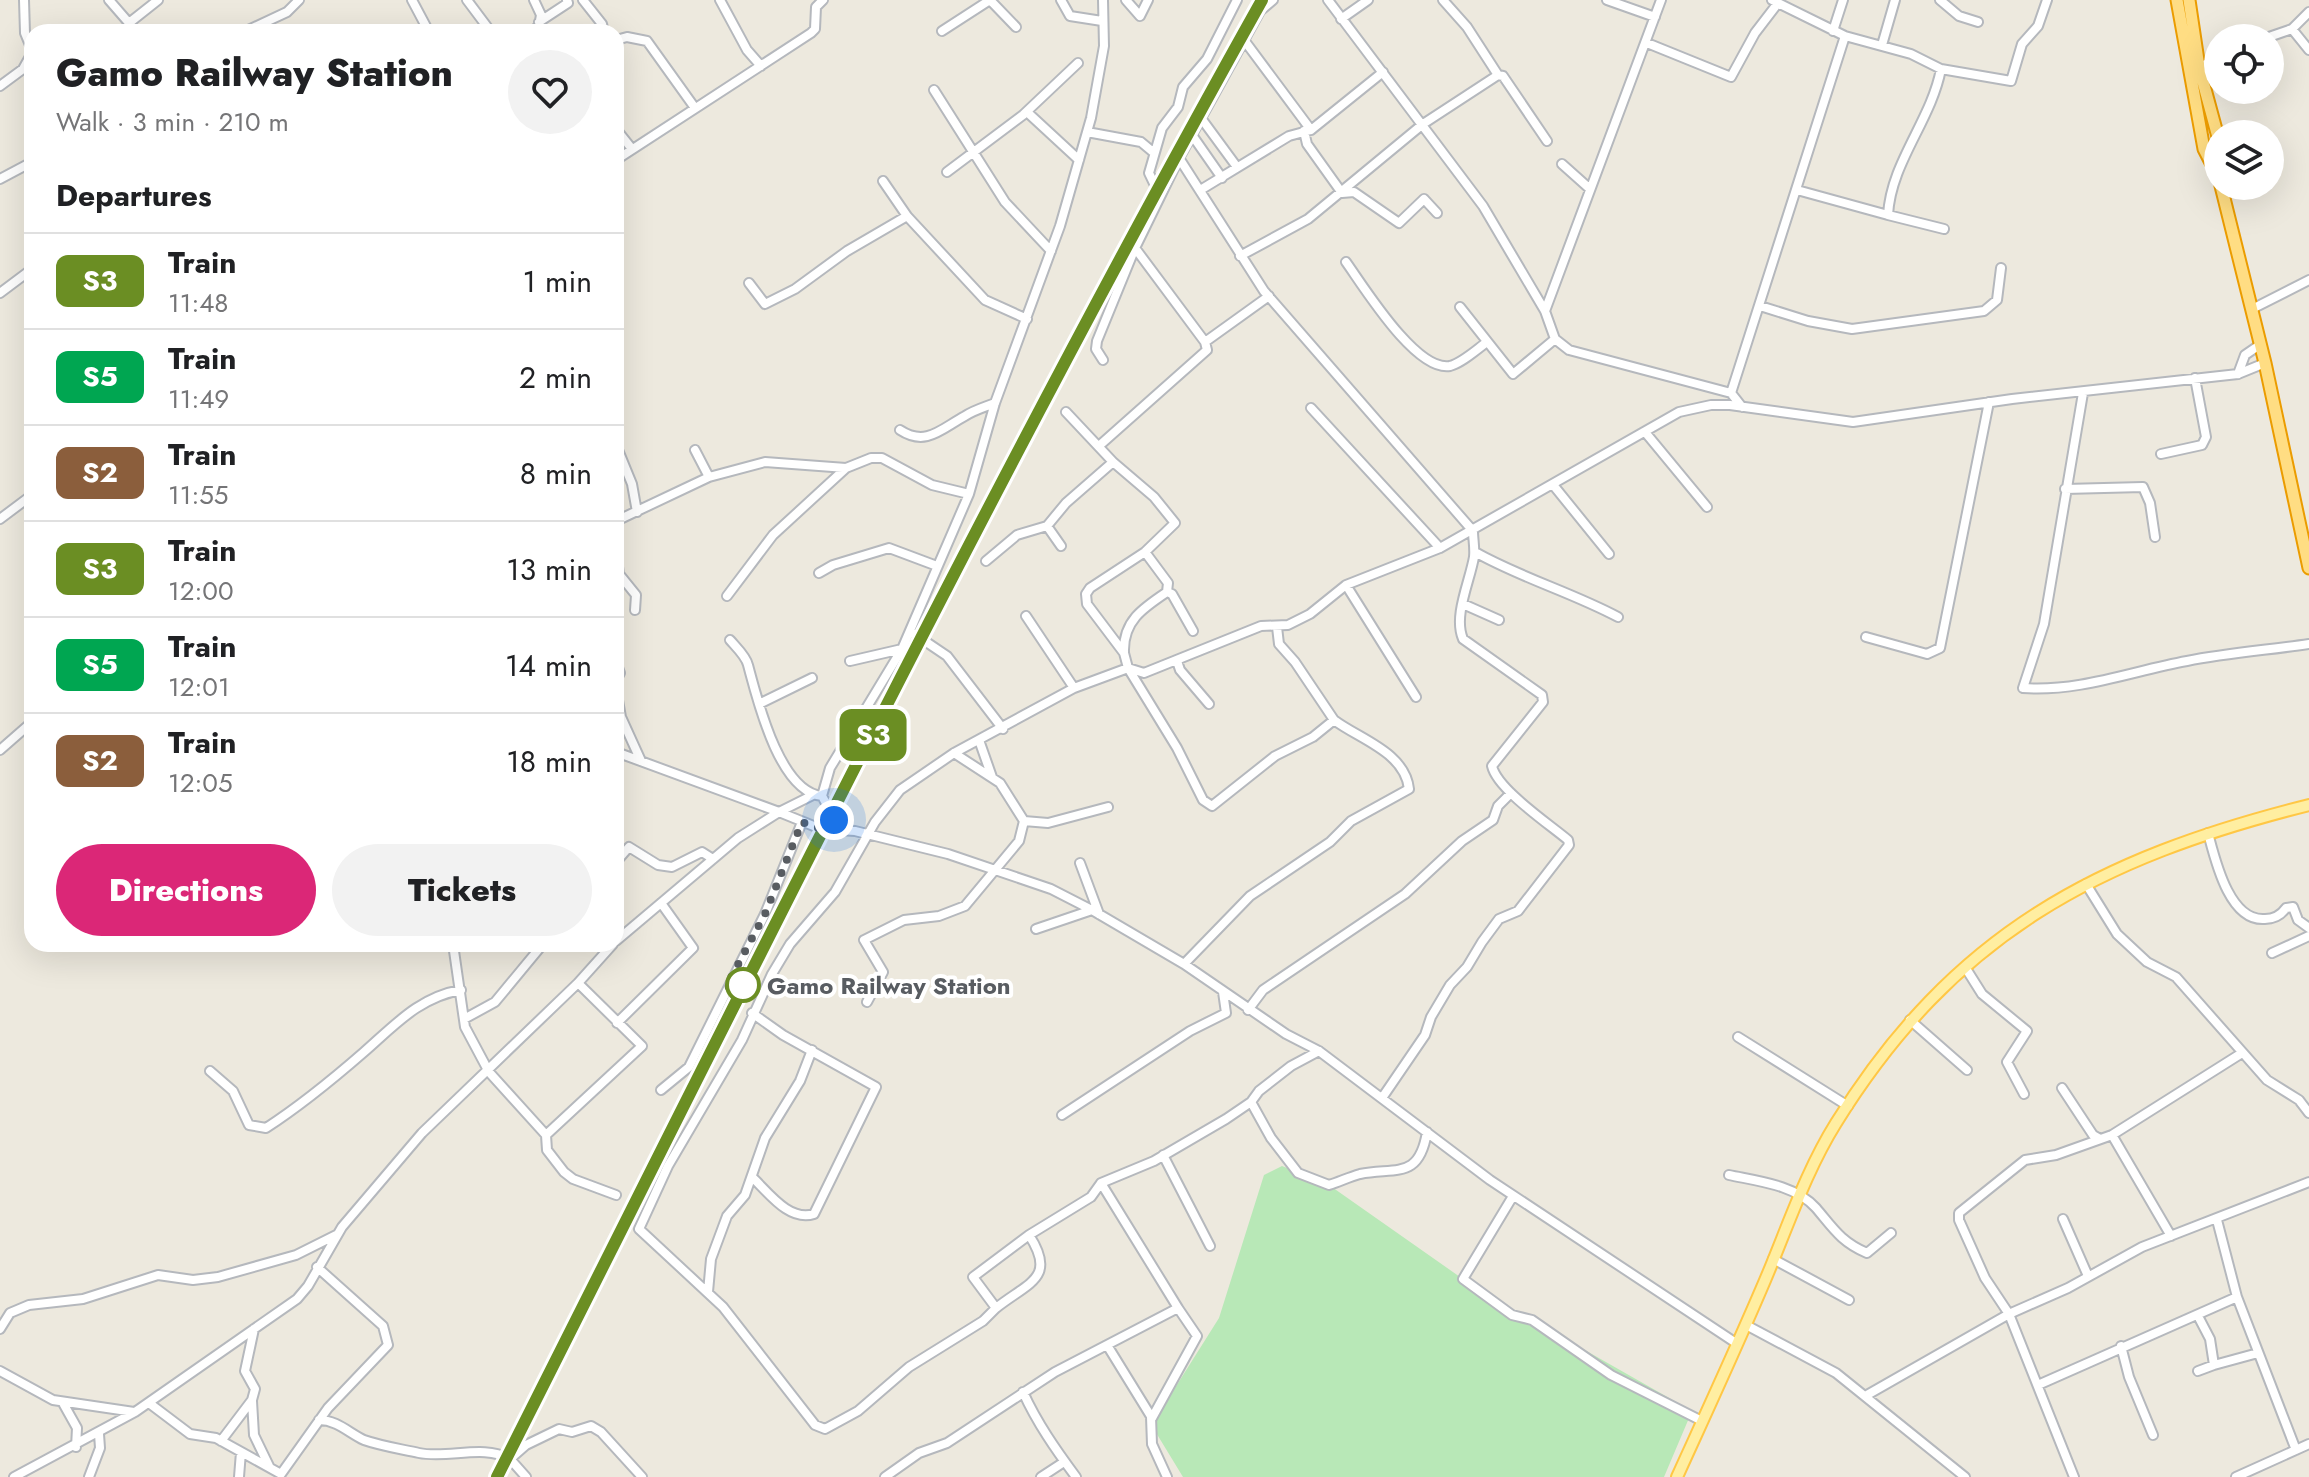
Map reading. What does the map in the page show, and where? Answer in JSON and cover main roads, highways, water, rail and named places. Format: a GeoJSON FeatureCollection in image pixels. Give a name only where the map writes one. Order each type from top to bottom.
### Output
{"type":"FeatureCollection","features":[{"type":"Feature","properties":{"kind":"highway"},"geometry":{"type":"LineString","coordinates":[[2177,0],[2204,149]]}},
{"type":"Feature","properties":{"kind":"highway"},"geometry":{"type":"LineString","coordinates":[[2189,0],[2199,67],[2213,120]]}},
{"type":"Feature","properties":{"kind":"highway"},"geometry":{"type":"LineString","coordinates":[[2225,200],[2261,344],[2308,563]]}},
{"type":"Feature","properties":{"kind":"main road"},"geometry":{"type":"LineString","coordinates":[[1677,1477],[1746,1325],[1815,1160],[1869,1071],[1910,1020],[1965,967],[2019,925],[2121,865],[2208,833],[2309,805]]}},
{"type":"Feature","properties":{"kind":"railway"},"geometry":{"type":"LineString","coordinates":[[497,1477],[967,550],[1063,365],[1262,0]]}},
{"type":"Feature","properties":{"kind":"train","name":"S3"},"geometry":{"type":"LineString","coordinates":[[497,1477],[821,829],[1091,309],[1262,0]]}},
{"type":"Feature","properties":{"kind":"place","name":"Gamo Railway Station"},"geometry":{"type":"Point","coordinates":[743,985]}}]}
